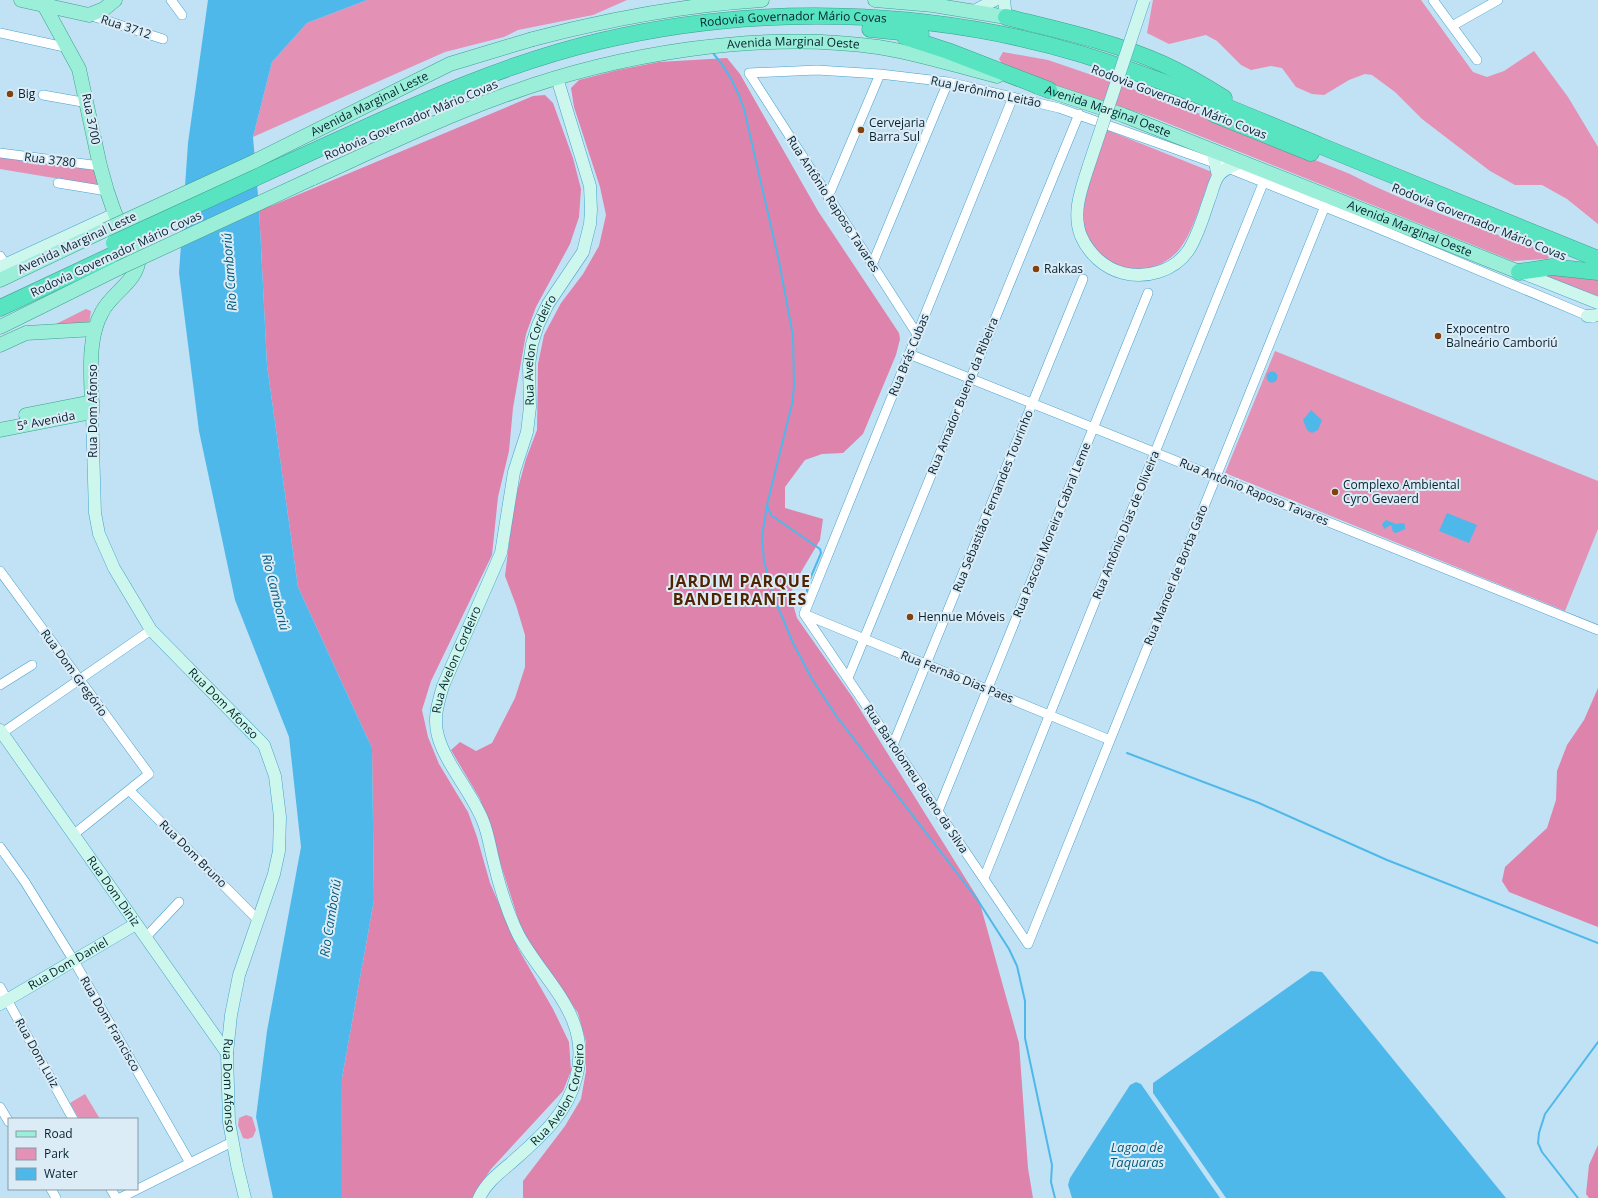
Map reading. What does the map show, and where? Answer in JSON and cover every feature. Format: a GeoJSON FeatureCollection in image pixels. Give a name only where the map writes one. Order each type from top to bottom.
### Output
{"type":"FeatureCollection","features":[{"type":"Feature","properties":{"kind":"highway","name":"Rodovia Governador Mário Covas"},"geometry":{"type":"LineString","coordinates":[[0,308],[121,246],[286,169],[455,87],[542,56],[599,41],[650,31],[714,22],[765,18],[834,17],[889,19],[956,27],[1020,39],[1078,53],[1128,69],[1260,120],[1598,259]]}},
{"type":"Feature","properties":{"kind":"highway"},"geometry":{"type":"LineString","coordinates":[[1006,17],[1116,47],[1162,63],[1183,73],[1260,120]]}},
{"type":"Feature","properties":{"kind":"highway","name":"Rodovia Governador Mário Covas"},"geometry":{"type":"LineString","coordinates":[[286,169],[460,97],[532,71],[591,54],[661,39],[727,31],[788,27],[876,29],[943,36],[998,45],[1051,57],[1127,80],[1598,271]]}},
{"type":"Feature","properties":{"kind":"highway"},"geometry":{"type":"LineString","coordinates":[[876,29],[931,45],[1049,90]]}},
{"type":"Feature","properties":{"kind":"highway","name":"Rodovia Governador Mário Covas"},"geometry":{"type":"LineString","coordinates":[[0,296],[121,246]]}},
{"type":"Feature","properties":{"kind":"highway"},"geometry":{"type":"LineString","coordinates":[[1519,272],[1552,267],[1598,271]]}},
{"type":"Feature","properties":{"kind":"main road"},"geometry":{"type":"LineString","coordinates":[[21,0],[42,3],[90,15],[97,13],[110,1]]}},
{"type":"Feature","properties":{"kind":"main road","name":"Avenida Marginal Leste"},"geometry":{"type":"LineString","coordinates":[[0,280],[253,162],[450,64],[534,39],[646,14],[689,6],[762,0]]}},
{"type":"Feature","properties":{"kind":"main road"},"geometry":{"type":"LineString","coordinates":[[875,0],[933,5],[1006,17]]}},
{"type":"Feature","properties":{"kind":"main road","name":"Rua 3700"},"geometry":{"type":"LineString","coordinates":[[42,3],[69,48],[79,69],[88,103],[100,166],[107,191],[116,214],[121,246]]}},
{"type":"Feature","properties":{"kind":"main road","name":"Avenida Marginal Oeste"},"geometry":{"type":"LineString","coordinates":[[0,327],[119,268],[311,179],[452,115],[506,94],[557,78],[626,61],[690,50],[780,42],[851,44],[904,52],[1049,90],[1123,115],[1214,156],[1243,162],[1267,179],[1282,178],[1519,272]]}},
{"type":"Feature","properties":{"kind":"main road","name":"Rua Dom Afonso"},"geometry":{"type":"LineString","coordinates":[[92,407],[93,343],[95,329],[102,311],[137,270],[139,257],[121,246]]}},
{"type":"Feature","properties":{"kind":"main road"},"geometry":{"type":"LineString","coordinates":[[0,345],[26,333],[95,329]]}},
{"type":"Feature","properties":{"kind":"main road","name":"5ª Avenida"},"geometry":{"type":"LineString","coordinates":[[0,420],[92,407]]}},
{"type":"Feature","properties":{"kind":"main road","name":"5ª Avenida"},"geometry":{"type":"LineString","coordinates":[[0,430],[92,407]]}},
{"type":"Feature","properties":{"kind":"street"},"geometry":{"type":"LineString","coordinates":[[170,0],[182,15]]}},
{"type":"Feature","properties":{"kind":"street"},"geometry":{"type":"LineString","coordinates":[[974,12],[995,0]]}},
{"type":"Feature","properties":{"kind":"street"},"geometry":{"type":"LineString","coordinates":[[1004,0],[1006,17]]}},
{"type":"Feature","properties":{"kind":"street"},"geometry":{"type":"LineString","coordinates":[[1144,0],[1088,168],[1077,210],[1081,235],[1093,255],[1111,269],[1134,275],[1146,274],[1167,268],[1176,263],[1188,251],[1195,239],[1218,176],[1228,168],[1243,162]]}},
{"type":"Feature","properties":{"kind":"street"},"geometry":{"type":"LineString","coordinates":[[1433,0],[1477,60]]}},
{"type":"Feature","properties":{"kind":"street"},"geometry":{"type":"LineString","coordinates":[[1452,26],[1498,0]]}},
{"type":"Feature","properties":{"kind":"street","name":"Rua 3712"},"geometry":{"type":"LineString","coordinates":[[90,15],[163,38]]}},
{"type":"Feature","properties":{"kind":"street"},"geometry":{"type":"LineString","coordinates":[[0,33],[69,48]]}},
{"type":"Feature","properties":{"kind":"street","name":"Rua Jerônimo Leitão"},"geometry":{"type":"LineString","coordinates":[[749,73],[817,70],[880,74],[948,82],[1078,114],[1214,156],[1228,168],[1267,179],[1325,206],[1594,317]]}},
{"type":"Feature","properties":{"kind":"street","name":"Rua Antônio Raposo Tavares"},"geometry":{"type":"LineString","coordinates":[[749,73],[917,334]]}},
{"type":"Feature","properties":{"kind":"street"},"geometry":{"type":"LineString","coordinates":[[828,197],[880,74]]}},
{"type":"Feature","properties":{"kind":"street","name":"Rua Avelon Cordeiro"},"geometry":{"type":"LineString","coordinates":[[479,1198],[494,1177],[542,1135],[555,1120],[576,1079],[581,1057],[578,1032],[569,1010],[519,935],[500,885],[483,821],[447,756],[438,737],[435,723],[437,705],[443,686],[501,553],[514,472],[527,432],[530,407],[529,365],[532,344],[538,325],[548,304],[583,252],[590,224],[590,186],[557,78]]}},
{"type":"Feature","properties":{"kind":"street"},"geometry":{"type":"LineString","coordinates":[[872,266],[948,82]]}},
{"type":"Feature","properties":{"kind":"street"},"geometry":{"type":"LineString","coordinates":[[43,95],[88,103]]}},
{"type":"Feature","properties":{"kind":"street","name":"Rua Brás Cubas"},"geometry":{"type":"LineString","coordinates":[[804,614],[1013,97]]}},
{"type":"Feature","properties":{"kind":"street","name":"Rua Amador Bueno da Ribeira"},"geometry":{"type":"LineString","coordinates":[[848,678],[1078,114]]}},
{"type":"Feature","properties":{"kind":"street","name":"Rua 3780"},"geometry":{"type":"LineString","coordinates":[[0,153],[100,166]]}},
{"type":"Feature","properties":{"kind":"street"},"geometry":{"type":"LineString","coordinates":[[1214,156],[1218,176]]}},
{"type":"Feature","properties":{"kind":"street","name":"Rua Antônio Dias de Oliveira"},"geometry":{"type":"LineString","coordinates":[[984,878],[1156,453],[1259,193],[1267,179]]}},
{"type":"Feature","properties":{"kind":"street"},"geometry":{"type":"LineString","coordinates":[[58,183],[107,191]]}},
{"type":"Feature","properties":{"kind":"street"},"geometry":{"type":"LineString","coordinates":[[1306,187],[1321,200],[1325,206]]}},
{"type":"Feature","properties":{"kind":"street","name":"Rua Manoel de Borba Gato"},"geometry":{"type":"LineString","coordinates":[[1028,944],[1215,476],[1325,206]]}},
{"type":"Feature","properties":{"kind":"street","name":"Avenida Marginal Leste"},"geometry":{"type":"LineString","coordinates":[[2,263],[116,214]]}},
{"type":"Feature","properties":{"kind":"street","name":"Avenida Marginal Oeste"},"geometry":{"type":"LineString","coordinates":[[1519,272],[1598,303]]}},
{"type":"Feature","properties":{"kind":"street","name":"Rua Sebastião Fernandes Tourinho"},"geometry":{"type":"LineString","coordinates":[[894,745],[1083,279]]}},
{"type":"Feature","properties":{"kind":"street","name":"Rua Pascoal Moreira Cabral Leme"},"geometry":{"type":"LineString","coordinates":[[938,811],[1148,293]]}},
{"type":"Feature","properties":{"kind":"street","name":"Rua Antônio Raposo Tavares"},"geometry":{"type":"LineString","coordinates":[[909,354],[1598,630]]}},
{"type":"Feature","properties":{"kind":"street","name":"Rua Dom Afonso"},"geometry":{"type":"LineString","coordinates":[[92,407],[93,494],[96,525],[114,568],[152,630],[264,745],[270,757],[275,776],[280,817],[280,835],[276,866],[239,974],[231,1014],[227,1053],[228,1100],[232,1142],[245,1198]]}},
{"type":"Feature","properties":{"kind":"street","name":"Rua Dom Gregório"},"geometry":{"type":"LineString","coordinates":[[0,572],[148,774],[129,790]]}},
{"type":"Feature","properties":{"kind":"street","name":"Rua Fernão Dias Paes"},"geometry":{"type":"LineString","coordinates":[[804,614],[1110,740]]}},
{"type":"Feature","properties":{"kind":"street","name":"Rua Bartolomeu Bueno da Silva"},"geometry":{"type":"LineString","coordinates":[[804,614],[1028,944]]}},
{"type":"Feature","properties":{"kind":"street"},"geometry":{"type":"LineString","coordinates":[[1,732],[152,630]]}},
{"type":"Feature","properties":{"kind":"street"},"geometry":{"type":"LineString","coordinates":[[0,685],[32,666]]}},
{"type":"Feature","properties":{"kind":"street","name":"Rua Dom Diniz"},"geometry":{"type":"LineString","coordinates":[[1,732],[227,1053]]}},
{"type":"Feature","properties":{"kind":"street"},"geometry":{"type":"LineString","coordinates":[[73,835],[129,790]]}},
{"type":"Feature","properties":{"kind":"street","name":"Rua Dom Bruno"},"geometry":{"type":"LineString","coordinates":[[129,790],[257,919]]}},
{"type":"Feature","properties":{"kind":"street","name":"Rua Dom Francisco"},"geometry":{"type":"LineString","coordinates":[[0,847],[25,882],[74,961],[190,1163]]}},
{"type":"Feature","properties":{"kind":"street"},"geometry":{"type":"LineString","coordinates":[[146,937],[179,902]]}},
{"type":"Feature","properties":{"kind":"street","name":"Rua Dom Daniel"},"geometry":{"type":"LineString","coordinates":[[4,1002],[136,924]]}},
{"type":"Feature","properties":{"kind":"street","name":"Rua Dom Luiz"},"geometry":{"type":"LineString","coordinates":[[0,987],[4,1002],[72,1118]]}},
{"type":"Feature","properties":{"kind":"street"},"geometry":{"type":"LineString","coordinates":[[0,1107],[8,1120]]}},
{"type":"Feature","properties":{"kind":"street"},"geometry":{"type":"LineString","coordinates":[[138,1189],[232,1142]]}},
{"type":"Feature","properties":{"kind":"street"},"geometry":{"type":"LineString","coordinates":[[120,1198],[136,1190]]}},
{"type":"Feature","properties":{"kind":"green space"},"geometry":{"type":"Polygon","coordinates":[[[367,0],[627,0],[593,15],[518,30],[504,37],[445,52],[253,137],[272,62],[307,23],[367,0]]]}},
{"type":"Feature","properties":{"kind":"green space"},"geometry":{"type":"Polygon","coordinates":[[[1153,0],[1421,0],[1473,72],[1487,77],[1504,71],[1534,51],[1568,97],[1598,147],[1598,224],[1567,199],[1542,185],[1515,185],[1490,171],[1422,119],[1395,92],[1372,75],[1365,74],[1349,80],[1324,95],[1312,94],[1296,87],[1282,68],[1271,66],[1251,70],[1241,65],[1217,41],[1206,35],[1169,44],[1147,33],[1153,0]]]}},
{"type":"Feature","properties":{"kind":"green space"},"geometry":{"type":"Polygon","coordinates":[[[1003,52],[1048,60],[1165,100],[1350,174],[1422,207],[1547,252],[1549,257],[1548,259],[1513,261],[1152,117],[1027,76],[1003,65],[999,59],[1003,52]]]}},
{"type":"Feature","properties":{"kind":"green space"},"geometry":{"type":"Polygon","coordinates":[[[1107,130],[1212,172],[1188,236],[1177,252],[1163,263],[1147,268],[1131,269],[1116,265],[1102,258],[1092,247],[1084,232],[1082,215],[1085,194],[1107,130]]]}},
{"type":"Feature","properties":{"kind":"green space"},"geometry":{"type":"Polygon","coordinates":[[[0,157],[97,170],[102,186],[0,169],[0,157]]]}},
{"type":"Feature","properties":{"kind":"green space"},"geometry":{"type":"Polygon","coordinates":[[[1542,272],[1598,279],[1598,296],[1543,276],[1542,272]]]}},
{"type":"Feature","properties":{"kind":"green space"},"geometry":{"type":"Polygon","coordinates":[[[86,309],[91,311],[89,324],[54,325],[86,309]]]}},
{"type":"Feature","properties":{"kind":"green space"},"geometry":{"type":"Polygon","coordinates":[[[1275,351],[1598,481],[1598,529],[1565,611],[1225,473],[1275,351]]]}},
{"type":"Feature","properties":{"kind":"green space"},"geometry":{"type":"Polygon","coordinates":[[[85,1094],[99,1118],[78,1118],[70,1103],[85,1094]]]}},
{"type":"Feature","properties":{"kind":"green space"},"geometry":{"type":"Polygon","coordinates":[[[246,1115],[252,1117],[256,1130],[253,1137],[248,1139],[243,1138],[238,1125],[239,1118],[246,1115]]]}},
{"type":"Feature","properties":{"kind":"shaded area"},"geometry":{"type":"Polygon","coordinates":[[[727,58],[740,74],[818,211],[899,333],[900,339],[896,355],[863,434],[843,453],[822,454],[805,460],[785,487],[785,508],[823,519],[820,540],[790,594],[797,618],[853,698],[979,900],[1019,1043],[1028,1168],[1033,1198],[523,1198],[523,1181],[565,1126],[581,1099],[586,1071],[586,1042],[578,1013],[533,949],[521,928],[480,799],[451,750],[460,742],[476,751],[492,743],[515,698],[525,667],[525,635],[505,576],[514,503],[526,459],[537,430],[538,364],[544,335],[561,303],[583,274],[599,246],[606,215],[600,187],[574,107],[571,88],[579,80],[659,62],[727,58]]]}},
{"type":"Feature","properties":{"kind":"shaded area"},"geometry":{"type":"Polygon","coordinates":[[[545,95],[553,103],[573,158],[581,189],[579,217],[570,244],[536,307],[526,334],[513,408],[509,451],[498,497],[492,555],[431,681],[422,710],[428,737],[439,764],[468,812],[490,883],[519,950],[553,1009],[569,1042],[571,1071],[563,1091],[491,1169],[472,1198],[340,1198],[342,1078],[374,900],[372,748],[298,587],[267,365],[259,207],[271,206],[533,96],[545,95]]]}},
{"type":"Feature","properties":{"kind":"shaded area"},"geometry":{"type":"Polygon","coordinates":[[[1598,688],[1598,927],[1509,892],[1502,881],[1505,867],[1547,828],[1556,800],[1557,771],[1567,745],[1584,720],[1598,688]]]}},
{"type":"Feature","properties":{"kind":"shaded area"},"geometry":{"type":"Polygon","coordinates":[[[1598,1145],[1598,1198],[1589,1198],[1586,1194],[1589,1165],[1598,1145]]]}},
{"type":"Feature","properties":{"kind":"water","name":"Rio Camboriú"},"geometry":{"type":"Polygon","coordinates":[[[208,0],[367,0],[307,23],[272,62],[253,137],[259,207],[267,365],[298,587],[372,748],[374,900],[342,1078],[341,1198],[273,1198],[256,1117],[267,1031],[301,847],[289,737],[235,600],[199,431],[179,273],[188,143],[208,0]]]}},
{"type":"Feature","properties":{"kind":"water"},"geometry":{"type":"Polygon","coordinates":[[[1270,372],[1274,372],[1276,373],[1276,381],[1270,382],[1267,379],[1267,375],[1270,372]]]}},
{"type":"Feature","properties":{"kind":"water"},"geometry":{"type":"Polygon","coordinates":[[[1311,410],[1322,420],[1318,430],[1312,433],[1307,430],[1303,420],[1311,410]]]}},
{"type":"Feature","properties":{"kind":"water"},"geometry":{"type":"Polygon","coordinates":[[[1447,513],[1477,525],[1469,543],[1439,531],[1447,513]]]}},
{"type":"Feature","properties":{"kind":"water"},"geometry":{"type":"Polygon","coordinates":[[[1386,520],[1396,524],[1403,523],[1405,525],[1405,529],[1396,533],[1393,532],[1391,525],[1384,529],[1382,524],[1386,520]]]}},
{"type":"Feature","properties":{"kind":"water"},"geometry":{"type":"Polygon","coordinates":[[[1311,971],[1322,972],[1506,1198],[1226,1198],[1153,1093],[1153,1083],[1311,971]]]}},
{"type":"Feature","properties":{"kind":"water","name":"Lagoa de Taquaras"},"geometry":{"type":"Polygon","coordinates":[[[1136,1082],[1141,1084],[1220,1198],[1072,1198],[1068,1185],[1070,1178],[1130,1085],[1136,1082]]]}},
{"type":"Feature","properties":{"kind":"waterway"},"geometry":{"type":"LineString","coordinates":[[713,53],[732,79],[744,109],[779,261],[793,336],[794,386],[792,404],[767,505],[762,537],[764,561],[773,595],[793,643],[812,679],[837,717],[977,899],[1009,949],[1017,966],[1025,1001],[1025,1038],[1052,1165],[1051,1182],[1055,1198]]}},
{"type":"Feature","properties":{"kind":"waterway"},"geometry":{"type":"LineString","coordinates":[[767,505],[771,515],[820,549],[821,553],[807,586],[807,599]]}},
{"type":"Feature","properties":{"kind":"waterway"},"geometry":{"type":"LineString","coordinates":[[1127,753],[1259,803],[1387,860],[1598,943]]}},
{"type":"Feature","properties":{"kind":"waterway"},"geometry":{"type":"LineString","coordinates":[[1578,1198],[1542,1152],[1538,1143],[1539,1133],[1545,1114],[1598,1042]]}},
{"type":"Feature","properties":{"kind":"place","name":"Big"},"geometry":{"type":"Point","coordinates":[10,94]}},
{"type":"Feature","properties":{"kind":"place","name":"Cervejaria Barra Sul"},"geometry":{"type":"Point","coordinates":[861,130]}},
{"type":"Feature","properties":{"kind":"place","name":"Rakkas"},"geometry":{"type":"Point","coordinates":[1036,269]}},
{"type":"Feature","properties":{"kind":"place","name":"Expocentro Balneário Camboriú"},"geometry":{"type":"Point","coordinates":[1438,336]}},
{"type":"Feature","properties":{"kind":"place","name":"Complexo Ambiental Cyro Gevaerd"},"geometry":{"type":"Point","coordinates":[1335,492]}},
{"type":"Feature","properties":{"kind":"place","name":"Hennue Móveis"},"geometry":{"type":"Point","coordinates":[910,617]}},
{"type":"Feature","properties":{"kind":"district","name":"JARDIM PARQUE BANDEIRANTES"},"geometry":{"type":"Point","coordinates":[740,590]}}]}
